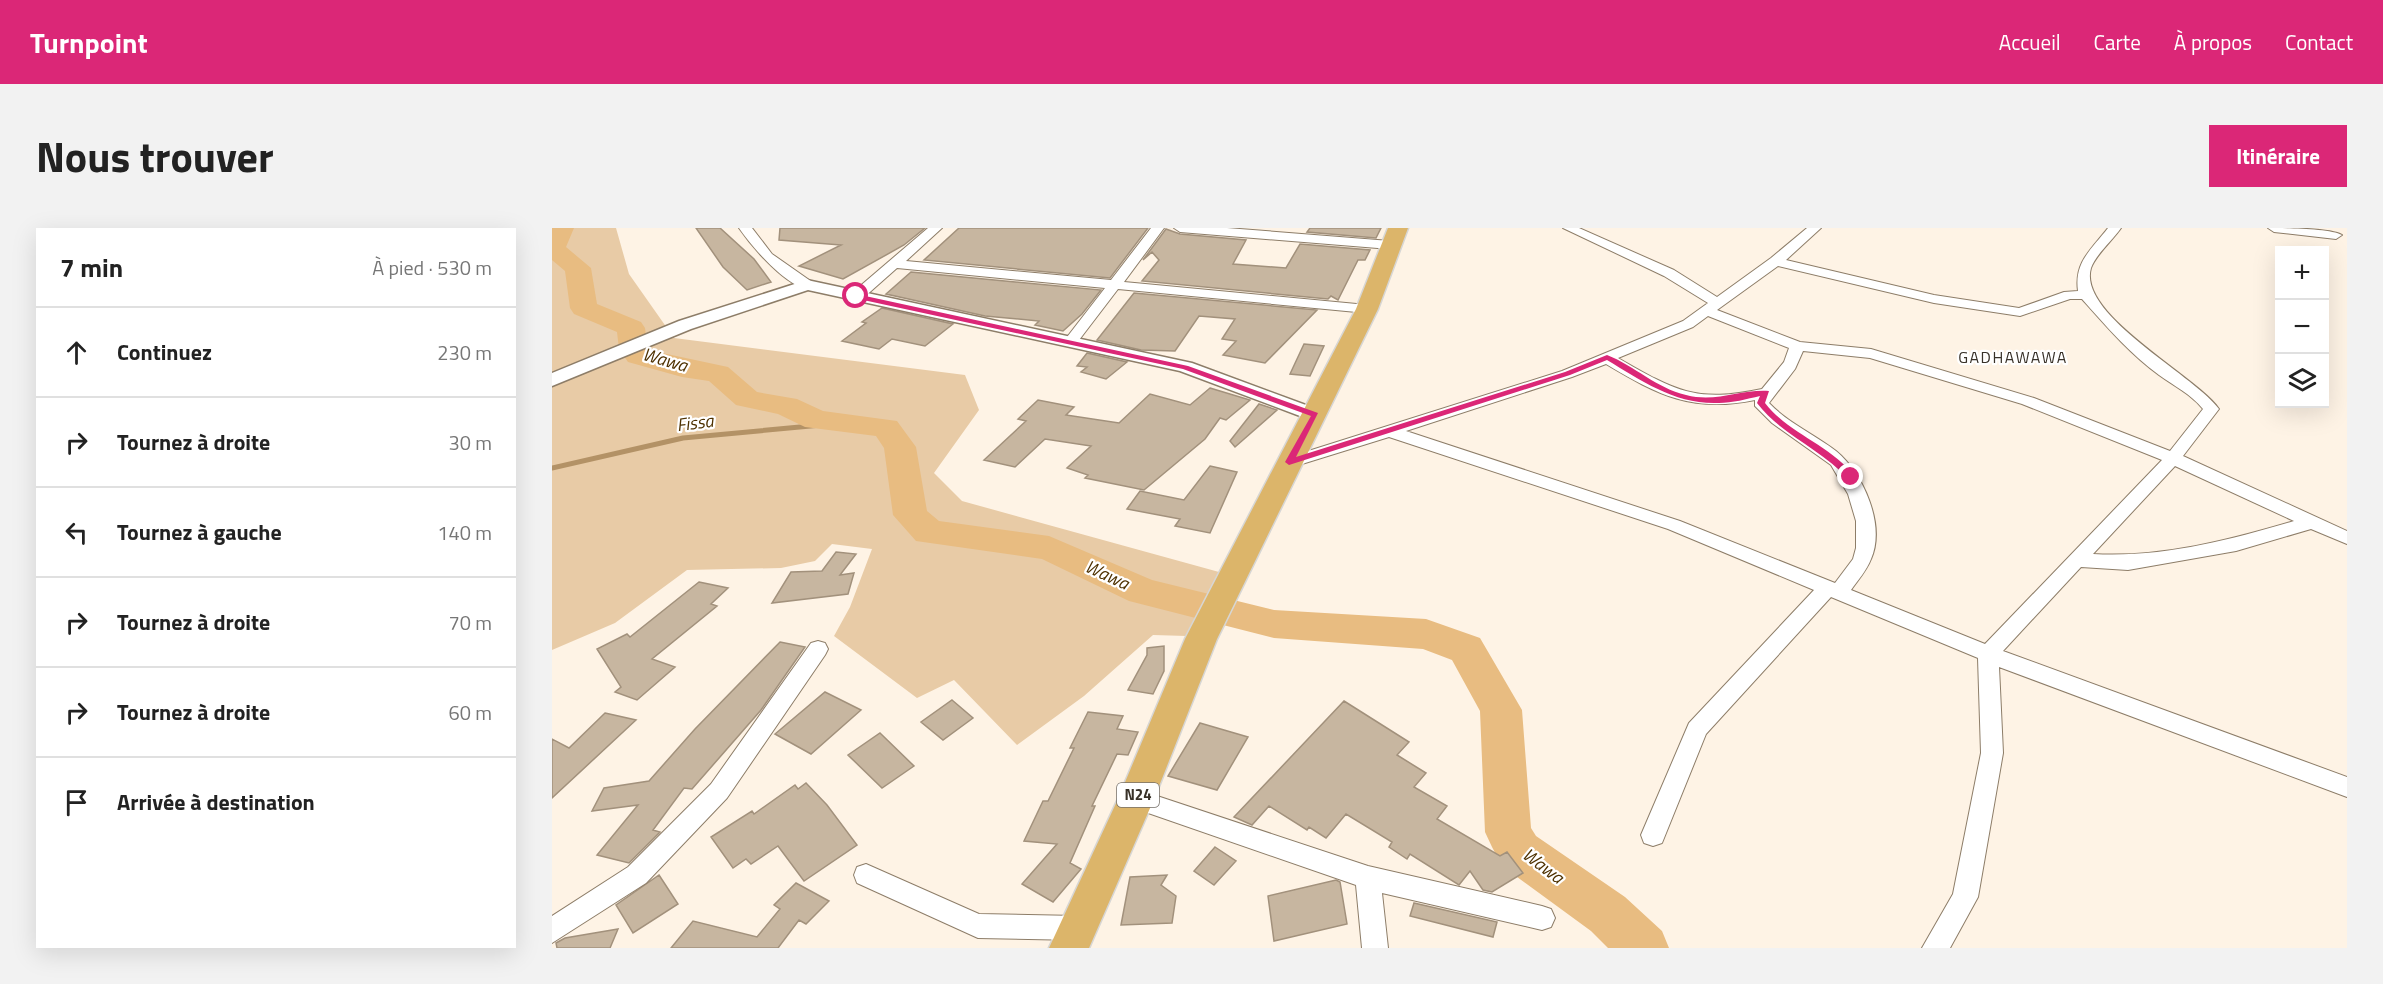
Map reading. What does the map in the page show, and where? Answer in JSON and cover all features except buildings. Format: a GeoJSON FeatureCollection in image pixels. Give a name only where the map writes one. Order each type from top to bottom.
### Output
{"type":"FeatureCollection","features":[{"type":"Feature","properties":{"kind":"main road","name":"N24"},"geometry":{"type":"LineString","coordinates":[[1074,938],[1136,799],[1201,639],[1232,581],[1289,462],[1316,415],[1367,309],[1394,236]]}},
{"type":"Feature","properties":{"kind":"street"},"geometry":{"type":"LineString","coordinates":[[745,228],[767,257],[807,285],[1185,367],[1316,415]]}},
{"type":"Feature","properties":{"kind":"street"},"geometry":{"type":"LineString","coordinates":[[856,296],[936,228]]}},
{"type":"Feature","properties":{"kind":"street"},"geometry":{"type":"LineString","coordinates":[[1071,341],[1158,228]]}},
{"type":"Feature","properties":{"kind":"street"},"geometry":{"type":"LineString","coordinates":[[1180,228],[1394,236]]}},
{"type":"Feature","properties":{"kind":"street"},"geometry":{"type":"LineString","coordinates":[[1569,228],[1669,273],[1712,307],[1797,346],[1871,354],[2028,401],[2173,458],[2347,538]]}},
{"type":"Feature","properties":{"kind":"street"},"geometry":{"type":"LineString","coordinates":[[1289,462],[1568,374],[1688,324],[1776,261],[1815,228]]}},
{"type":"Feature","properties":{"kind":"street"},"geometry":{"type":"LineString","coordinates":[[1935,948],[1965,897],[1992,753],[1988,654],[2173,458],[2211,409],[2201,396],[2163,371],[2119,332],[2086,295],[2083,277],[2085,266],[2115,228]]}},
{"type":"Feature","properties":{"kind":"street"},"geometry":{"type":"LineString","coordinates":[[2274,228],[2336,235]]}},
{"type":"Feature","properties":{"kind":"street"},"geometry":{"type":"LineString","coordinates":[[1776,261],[1860,283],[2020,312],[2069,295],[2086,295]]}},
{"type":"Feature","properties":{"kind":"street"},"geometry":{"type":"LineString","coordinates":[[894,264],[1367,309]]}},
{"type":"Feature","properties":{"kind":"street"},"geometry":{"type":"LineString","coordinates":[[552,380],[657,337],[807,285]]}},
{"type":"Feature","properties":{"kind":"street"},"geometry":{"type":"LineString","coordinates":[[1653,835],[1697,729],[1863,557],[1867,525],[1851,477],[1836,460],[1771,416],[1761,403],[1766,393],[1796,358],[1797,346]]}},
{"type":"Feature","properties":{"kind":"street"},"geometry":{"type":"LineString","coordinates":[[1607,358],[1662,390],[1686,398],[1718,401],[1766,393]]}},
{"type":"Feature","properties":{"kind":"street"},"geometry":{"type":"LineString","coordinates":[[1389,431],[1674,525],[1988,654],[2347,788]]}},
{"type":"Feature","properties":{"kind":"street"},"geometry":{"type":"LineString","coordinates":[[2078,560],[2128,563],[2236,545],[2312,522]]}},
{"type":"Feature","properties":{"kind":"street"},"geometry":{"type":"LineString","coordinates":[[552,931],[637,875],[720,791],[818,649]]}},
{"type":"Feature","properties":{"kind":"street"},"geometry":{"type":"LineString","coordinates":[[1136,799],[1368,878],[1542,918]]}},
{"type":"Feature","properties":{"kind":"street"},"geometry":{"type":"LineString","coordinates":[[866,874],[978,926],[1074,938]]}},
{"type":"Feature","properties":{"kind":"street"},"geometry":{"type":"LineString","coordinates":[[1368,878],[1375,948]]}},
{"type":"Feature","properties":{"kind":"shaded area"},"geometry":{"type":"Polygon","coordinates":[[[552,228],[616,228],[629,274],[674,338],[965,375],[979,410],[934,473],[962,501],[1219,572],[1187,636],[1153,635],[1084,696],[1017,745],[954,680],[917,698],[834,636],[850,607],[872,549],[832,544],[815,561],[781,568],[687,570],[615,623],[552,650],[552,228]]]}},
{"type":"Feature","properties":{"kind":"waterway","name":"Wawa"},"geometry":{"type":"LineString","coordinates":[[562,228],[553,249],[578,268],[584,308],[631,328],[633,349],[638,356],[682,368],[718,373],[747,399],[786,406],[816,420],[886,428],[900,447],[910,515],[929,532],[1049,548],[1142,591],[1274,624],[1426,634],[1466,649],[1501,710],[1508,832],[1519,851],[1608,914],[1644,948]]}},
{"type":"Feature","properties":{"kind":"waterway","name":"Fissa"},"geometry":{"type":"LineString","coordinates":[[552,468],[683,438],[843,423]]}},
{"type":"Feature","properties":{"kind":"district","name":"GADHAWAWA"},"geometry":{"type":"Point","coordinates":[2013,357]}},
{"type":"Feature","properties":{"kind":"route"},"geometry":{"type":"LineString","coordinates":[[856,296],[1185,367],[1316,415],[1289,462],[1568,374],[1607,358],[1662,390],[1686,398],[1718,401],[1766,393],[1761,403],[1771,416],[1836,460],[1851,477]]}}]}
